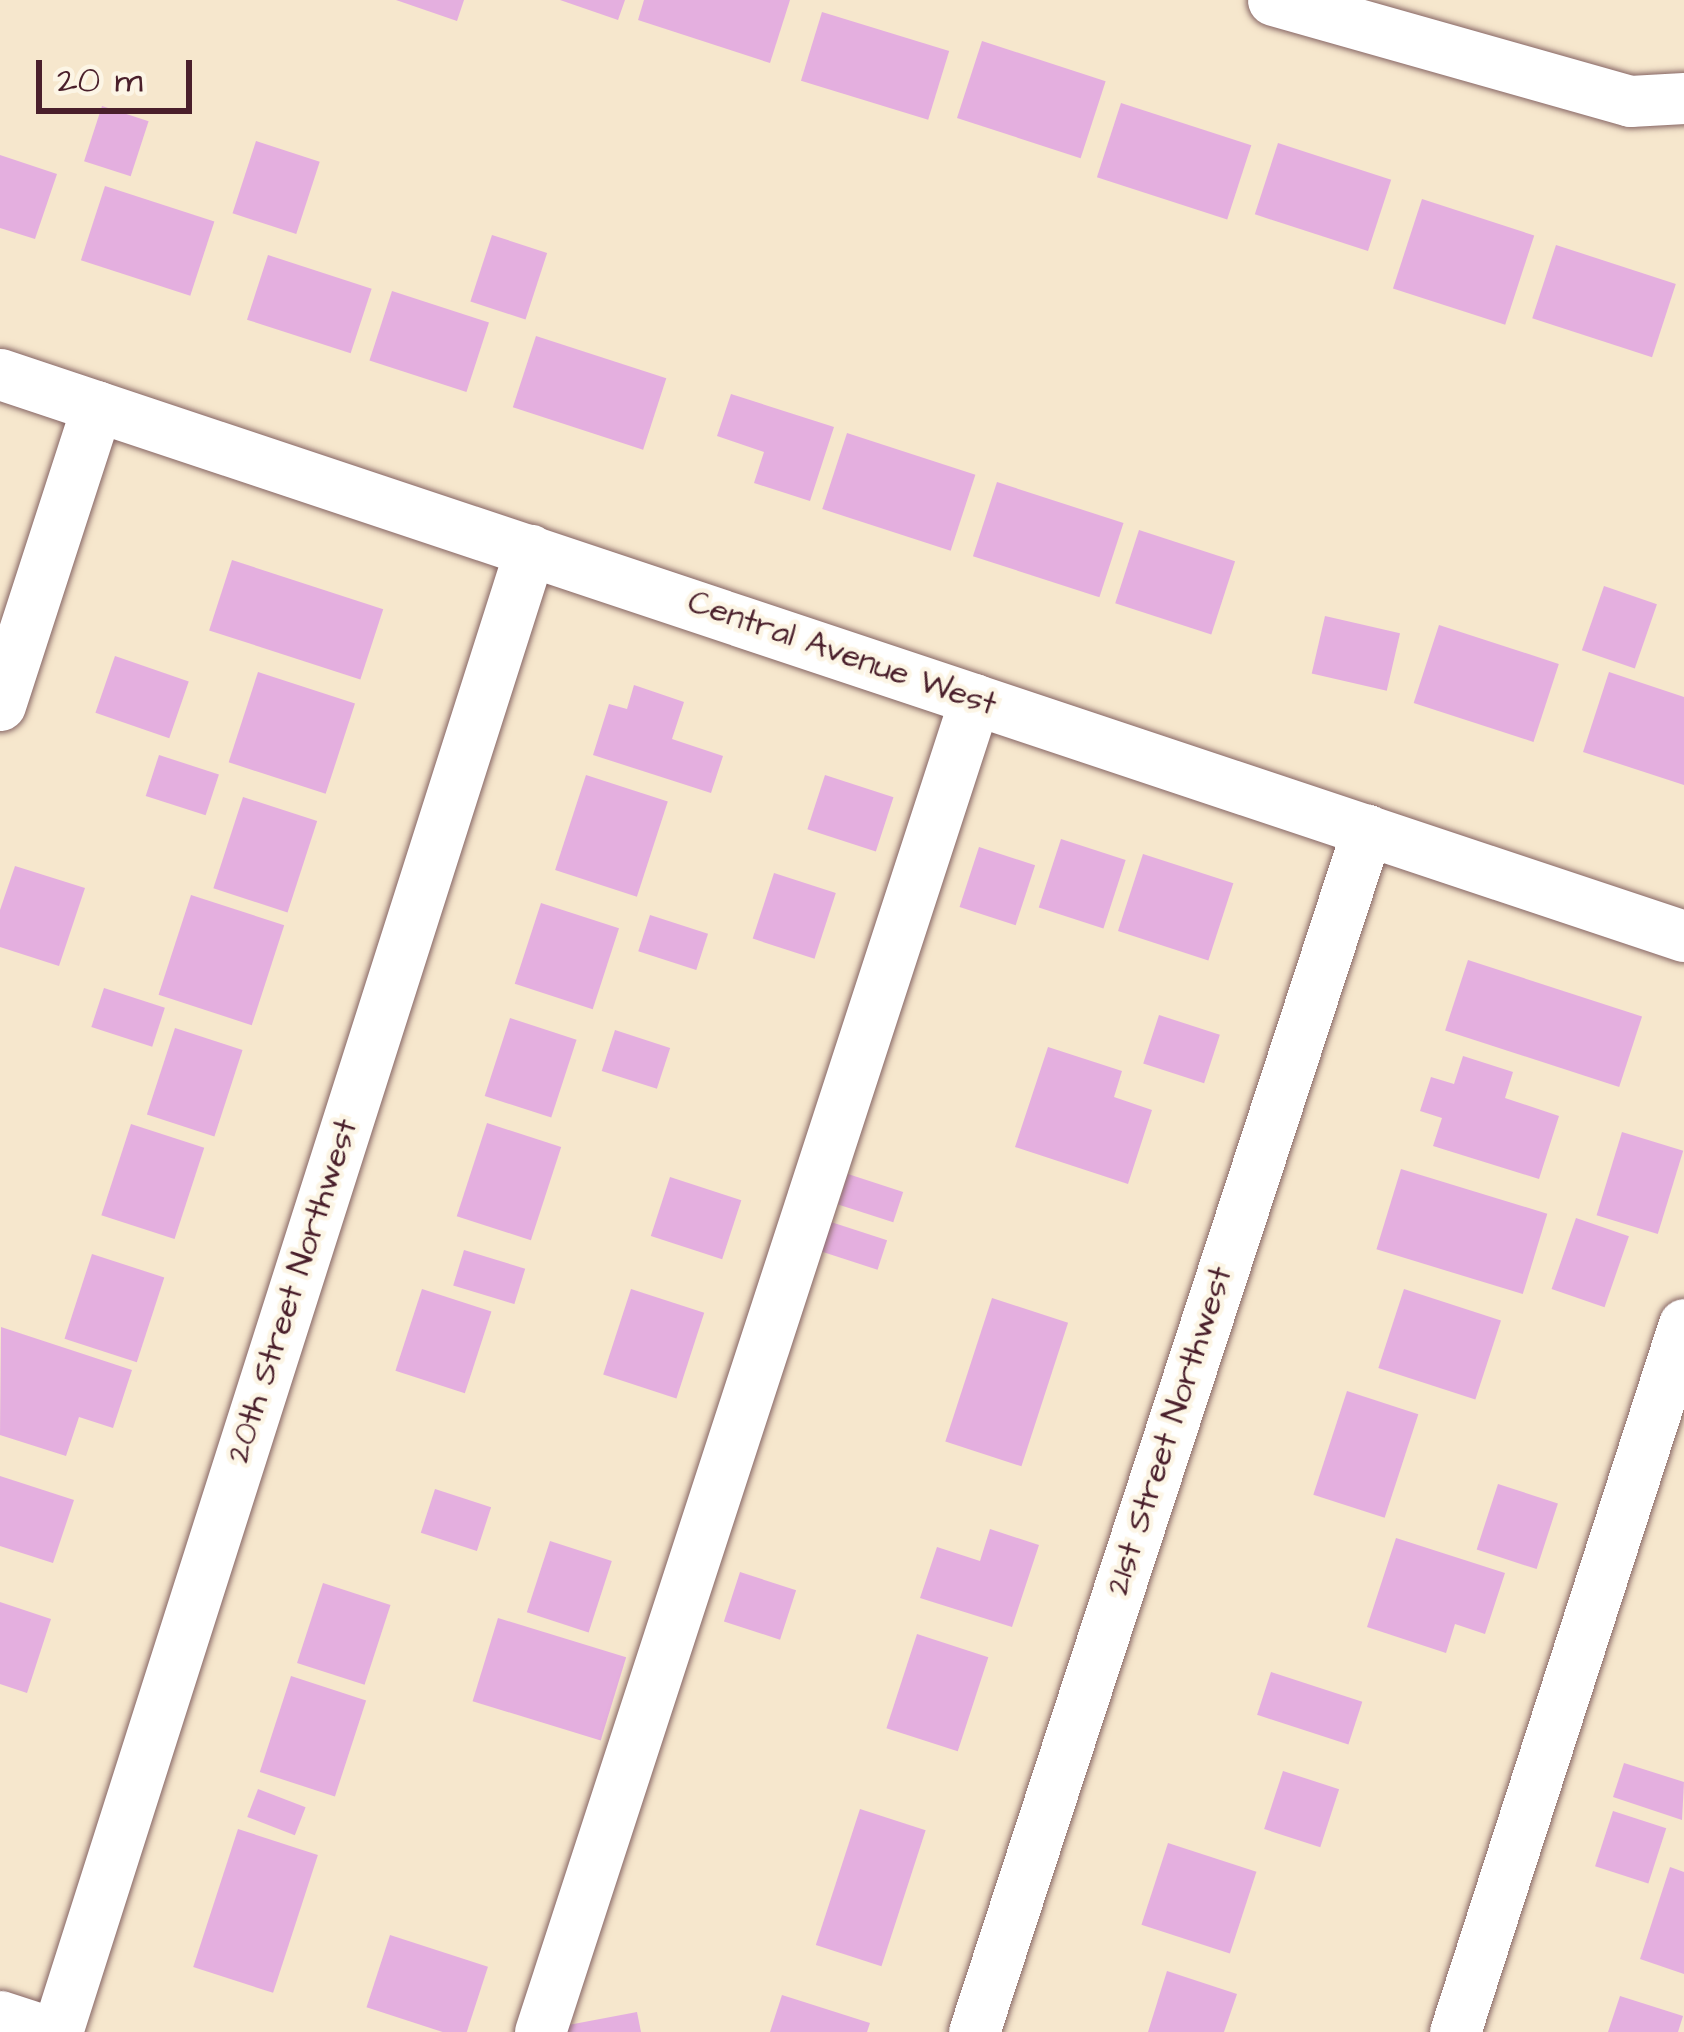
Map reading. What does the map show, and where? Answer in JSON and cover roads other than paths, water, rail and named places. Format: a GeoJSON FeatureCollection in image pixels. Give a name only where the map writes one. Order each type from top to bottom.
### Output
{"type":"FeatureCollection","features":[{"type":"Feature","properties":{"kind":"street"},"geometry":{"type":"LineString","coordinates":[[1273,0],[1630,101],[1684,98]]}},
{"type":"Feature","properties":{"kind":"street","name":"Central Avenue West"},"geometry":{"type":"LineString","coordinates":[[0,374],[1684,936]]}},
{"type":"Feature","properties":{"kind":"street"},"geometry":{"type":"LineString","coordinates":[[0,705],[97,406]]}},
{"type":"Feature","properties":{"kind":"street","name":"20th Street Northwest"},"geometry":{"type":"LineString","coordinates":[[53,2032],[530,550]]}},
{"type":"Feature","properties":{"kind":"street"},"geometry":{"type":"LineString","coordinates":[[540,2032],[975,699]]}},
{"type":"Feature","properties":{"kind":"street","name":"21st Street Northwest"},"geometry":{"type":"LineString","coordinates":[[974,2032],[1366,830]]}},
{"type":"Feature","properties":{"kind":"street"},"geometry":{"type":"LineString","coordinates":[[1455,2032],[1684,1324]]}},
{"type":"Feature","properties":{"kind":"street"},"geometry":{"type":"LineString","coordinates":[[0,2016],[53,2032]]}}]}
